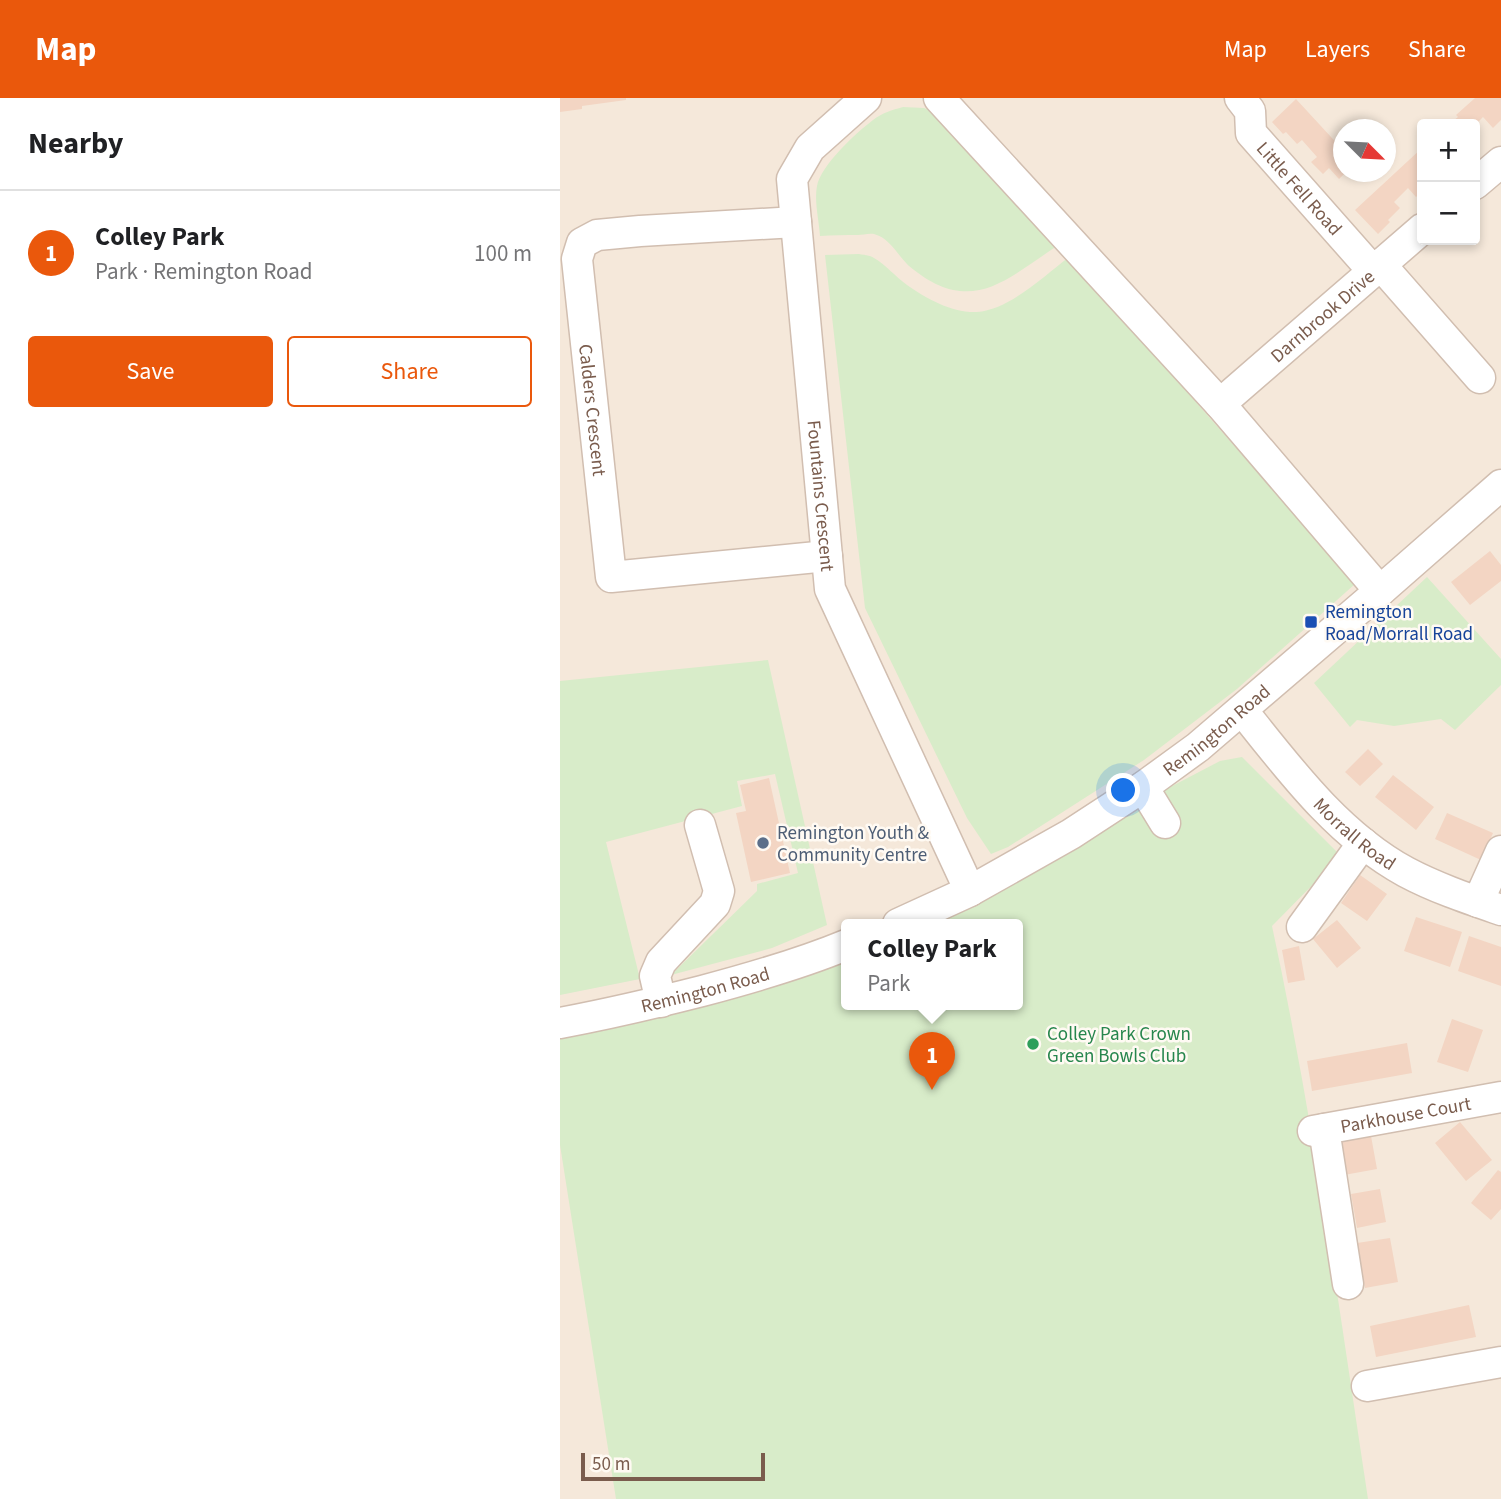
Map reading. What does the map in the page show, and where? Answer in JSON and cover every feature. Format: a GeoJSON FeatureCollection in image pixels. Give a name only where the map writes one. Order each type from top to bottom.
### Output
{"type":"FeatureCollection","features":[{"type":"Feature","properties":{"kind":"street","name":"Fountains Crescent"},"geometry":{"type":"LineString","coordinates":[[866,98],[810,148],[792,179],[830,589],[970,891]]}},
{"type":"Feature","properties":{"kind":"street"},"geometry":{"type":"LineString","coordinates":[[939,98],[1220,404],[1381,591]]}},
{"type":"Feature","properties":{"kind":"street","name":"Little Fell Road"},"geometry":{"type":"LineString","coordinates":[[1252,102],[1251,133],[1480,378]]}},
{"type":"Feature","properties":{"kind":"street"},"geometry":{"type":"LineString","coordinates":[[1477,182],[1501,162]]}},
{"type":"Feature","properties":{"kind":"street","name":"Calders Crescent"},"geometry":{"type":"LineString","coordinates":[[796,222],[597,235],[582,243],[578,258],[611,577],[827,556]]}},
{"type":"Feature","properties":{"kind":"street","name":"Darnbrook Drive"},"geometry":{"type":"LineString","coordinates":[[1220,404],[1417,233]]}},
{"type":"Feature","properties":{"kind":"street","name":"Remington Road"},"geometry":{"type":"LineString","coordinates":[[909,919],[970,891],[1071,834],[1198,747],[1501,485]]}},
{"type":"Feature","properties":{"kind":"street","name":"Morrall Road"},"geometry":{"type":"LineString","coordinates":[[1242,710],[1286,765],[1363,843],[1406,872],[1489,906]]}},
{"type":"Feature","properties":{"kind":"street"},"geometry":{"type":"LineString","coordinates":[[1143,787],[1165,823]]}},
{"type":"Feature","properties":{"kind":"street"},"geometry":{"type":"LineString","coordinates":[[661,1002],[655,976],[661,962],[715,904],[719,891],[701,825]]}},
{"type":"Feature","properties":{"kind":"street"},"geometry":{"type":"LineString","coordinates":[[1302,927],[1363,843]]}},
{"type":"Feature","properties":{"kind":"street"},"geometry":{"type":"LineString","coordinates":[[1489,906],[1501,850]]}},
{"type":"Feature","properties":{"kind":"street","name":"Remington Road"},"geometry":{"type":"LineString","coordinates":[[560,1023],[661,1002],[748,979],[841,947]]}},
{"type":"Feature","properties":{"kind":"street","name":"Parkhouse Court"},"geometry":{"type":"LineString","coordinates":[[1348,1284],[1318,1130],[1501,1097]]}},
{"type":"Feature","properties":{"kind":"street"},"geometry":{"type":"LineString","coordinates":[[1367,1386],[1501,1362]]}},
{"type":"Feature","properties":{"kind":"shaded area"},"geometry":{"type":"Polygon","coordinates":[[[560,98],[1501,98],[1501,1499],[560,1499],[560,98]]]}},
{"type":"Feature","properties":{"kind":"green space"},"geometry":{"type":"Polygon","coordinates":[[[903,107],[924,108],[941,115],[1057,246],[1003,281],[969,291],[950,289],[931,281],[909,266],[880,236],[820,236],[816,192],[825,169],[849,141],[873,120],[903,107]]]}},
{"type":"Feature","properties":{"kind":"green space"},"geometry":{"type":"Polygon","coordinates":[[[859,254],[874,258],[907,285],[931,300],[968,312],[989,310],[1014,299],[1069,257],[1355,584],[1237,689],[1144,760],[1008,847],[991,854],[967,818],[865,608],[825,255],[859,254]]]}},
{"type":"Feature","properties":{"kind":"green space"},"geometry":{"type":"Polygon","coordinates":[[[1427,577],[1501,659],[1501,685],[1455,730],[1441,719],[1394,726],[1357,720],[1350,727],[1314,683],[1427,577]]]}},
{"type":"Feature","properties":{"kind":"green space"},"geometry":{"type":"Polygon","coordinates":[[[768,660],[827,925],[772,948],[671,975],[757,891],[757,884],[798,873],[775,774],[737,781],[742,806],[606,842],[640,979],[560,995],[560,681],[768,660]]]}},
{"type":"Feature","properties":{"kind":"green space"},"geometry":{"type":"Polygon","coordinates":[[[1242,757],[1341,856],[1272,926],[1313,1140],[1368,1499],[616,1499],[560,1145],[560,1034],[841,960],[841,1010],[1023,1010],[1023,919],[937,919],[1220,761],[1242,757]]]}},
{"type":"Feature","properties":{"kind":"building"},"geometry":{"type":"Polygon","coordinates":[[[560,98],[626,98],[626,100],[560,112],[560,98]]]}},
{"type":"Feature","properties":{"kind":"building"},"geometry":{"type":"Polygon","coordinates":[[[1475,98],[1501,98],[1501,120],[1493,128],[1483,117],[1480,120],[1455,119],[1458,117],[1456,115],[1475,98]]]}},
{"type":"Feature","properties":{"kind":"building"},"geometry":{"type":"Polygon","coordinates":[[[1296,99],[1333,139],[1333,172],[1329,168],[1323,174],[1311,162],[1317,157],[1302,140],[1297,144],[1272,122],[1296,99]]]}},
{"type":"Feature","properties":{"kind":"building"},"geometry":{"type":"Polygon","coordinates":[[[1417,153],[1417,196],[1408,188],[1394,202],[1400,208],[1378,234],[1355,210],[1385,182],[1396,182],[1396,172],[1417,153]]]}},
{"type":"Feature","properties":{"kind":"building"},"geometry":{"type":"Polygon","coordinates":[[[1490,551],[1501,565],[1501,581],[1470,605],[1451,582],[1490,551]]]}},
{"type":"Feature","properties":{"kind":"building"},"geometry":{"type":"Polygon","coordinates":[[[1368,749],[1383,764],[1360,786],[1345,772],[1368,749]]]}},
{"type":"Feature","properties":{"kind":"building"},"geometry":{"type":"Polygon","coordinates":[[[1393,775],[1434,807],[1416,830],[1375,797],[1393,775]]]}},
{"type":"Feature","properties":{"kind":"building","name":"Remington Youth & Community Centre"},"geometry":{"type":"Polygon","coordinates":[[[769,778],[790,873],[751,882],[736,813],[746,811],[740,785],[769,778]]]}},
{"type":"Feature","properties":{"kind":"building"},"geometry":{"type":"Polygon","coordinates":[[[1447,813],[1493,833],[1481,860],[1435,839],[1447,813]]]}},
{"type":"Feature","properties":{"kind":"building"},"geometry":{"type":"Polygon","coordinates":[[[1360,875],[1387,894],[1367,921],[1341,903],[1360,875]]]}},
{"type":"Feature","properties":{"kind":"building"},"geometry":{"type":"Polygon","coordinates":[[[1416,917],[1462,932],[1450,967],[1404,951],[1416,917]]]}},
{"type":"Feature","properties":{"kind":"building"},"geometry":{"type":"Polygon","coordinates":[[[1337,920],[1361,948],[1337,968],[1313,939],[1337,920]]]}},
{"type":"Feature","properties":{"kind":"building"},"geometry":{"type":"Polygon","coordinates":[[[1469,936],[1501,947],[1501,986],[1458,971],[1469,936]]]}},
{"type":"Feature","properties":{"kind":"building"},"geometry":{"type":"Polygon","coordinates":[[[1299,946],[1305,980],[1288,983],[1282,950],[1299,946]]]}},
{"type":"Feature","properties":{"kind":"building"},"geometry":{"type":"Polygon","coordinates":[[[1452,1019],[1483,1030],[1468,1072],[1437,1062],[1452,1019]]]}},
{"type":"Feature","properties":{"kind":"building"},"geometry":{"type":"Polygon","coordinates":[[[1407,1043],[1412,1073],[1312,1091],[1307,1061],[1407,1043]]]}},
{"type":"Feature","properties":{"kind":"building"},"geometry":{"type":"Polygon","coordinates":[[[1460,1122],[1492,1160],[1466,1181],[1435,1143],[1460,1122]]]}},
{"type":"Feature","properties":{"kind":"building"},"geometry":{"type":"Polygon","coordinates":[[[1371,1136],[1377,1169],[1344,1175],[1338,1141],[1371,1136]]]}},
{"type":"Feature","properties":{"kind":"building"},"geometry":{"type":"Polygon","coordinates":[[[1498,1170],[1501,1172],[1501,1209],[1491,1220],[1471,1203],[1498,1170]]]}},
{"type":"Feature","properties":{"kind":"building"},"geometry":{"type":"Polygon","coordinates":[[[1380,1189],[1386,1222],[1357,1228],[1351,1194],[1380,1189]]]}},
{"type":"Feature","properties":{"kind":"building"},"geometry":{"type":"Polygon","coordinates":[[[1390,1238],[1398,1282],[1365,1288],[1357,1243],[1390,1238]]]}},
{"type":"Feature","properties":{"kind":"building"},"geometry":{"type":"Polygon","coordinates":[[[1469,1305],[1476,1337],[1376,1357],[1370,1326],[1469,1305]]]}},
{"type":"Feature","properties":{"kind":"place","name":"Remington Road/Morrall Road"},"geometry":{"type":"Point","coordinates":[1311,622]}},
{"type":"Feature","properties":{"kind":"place","name":"Remington Youth & Community Centre"},"geometry":{"type":"Point","coordinates":[763,843]}},
{"type":"Feature","properties":{"kind":"place","name":"Colley Park Crown Green Bowls Club"},"geometry":{"type":"Point","coordinates":[1033,1044]}},
{"type":"Feature","properties":{"kind":"place","name":"Colley Park"},"geometry":{"type":"Point","coordinates":[932,1090]}}]}
